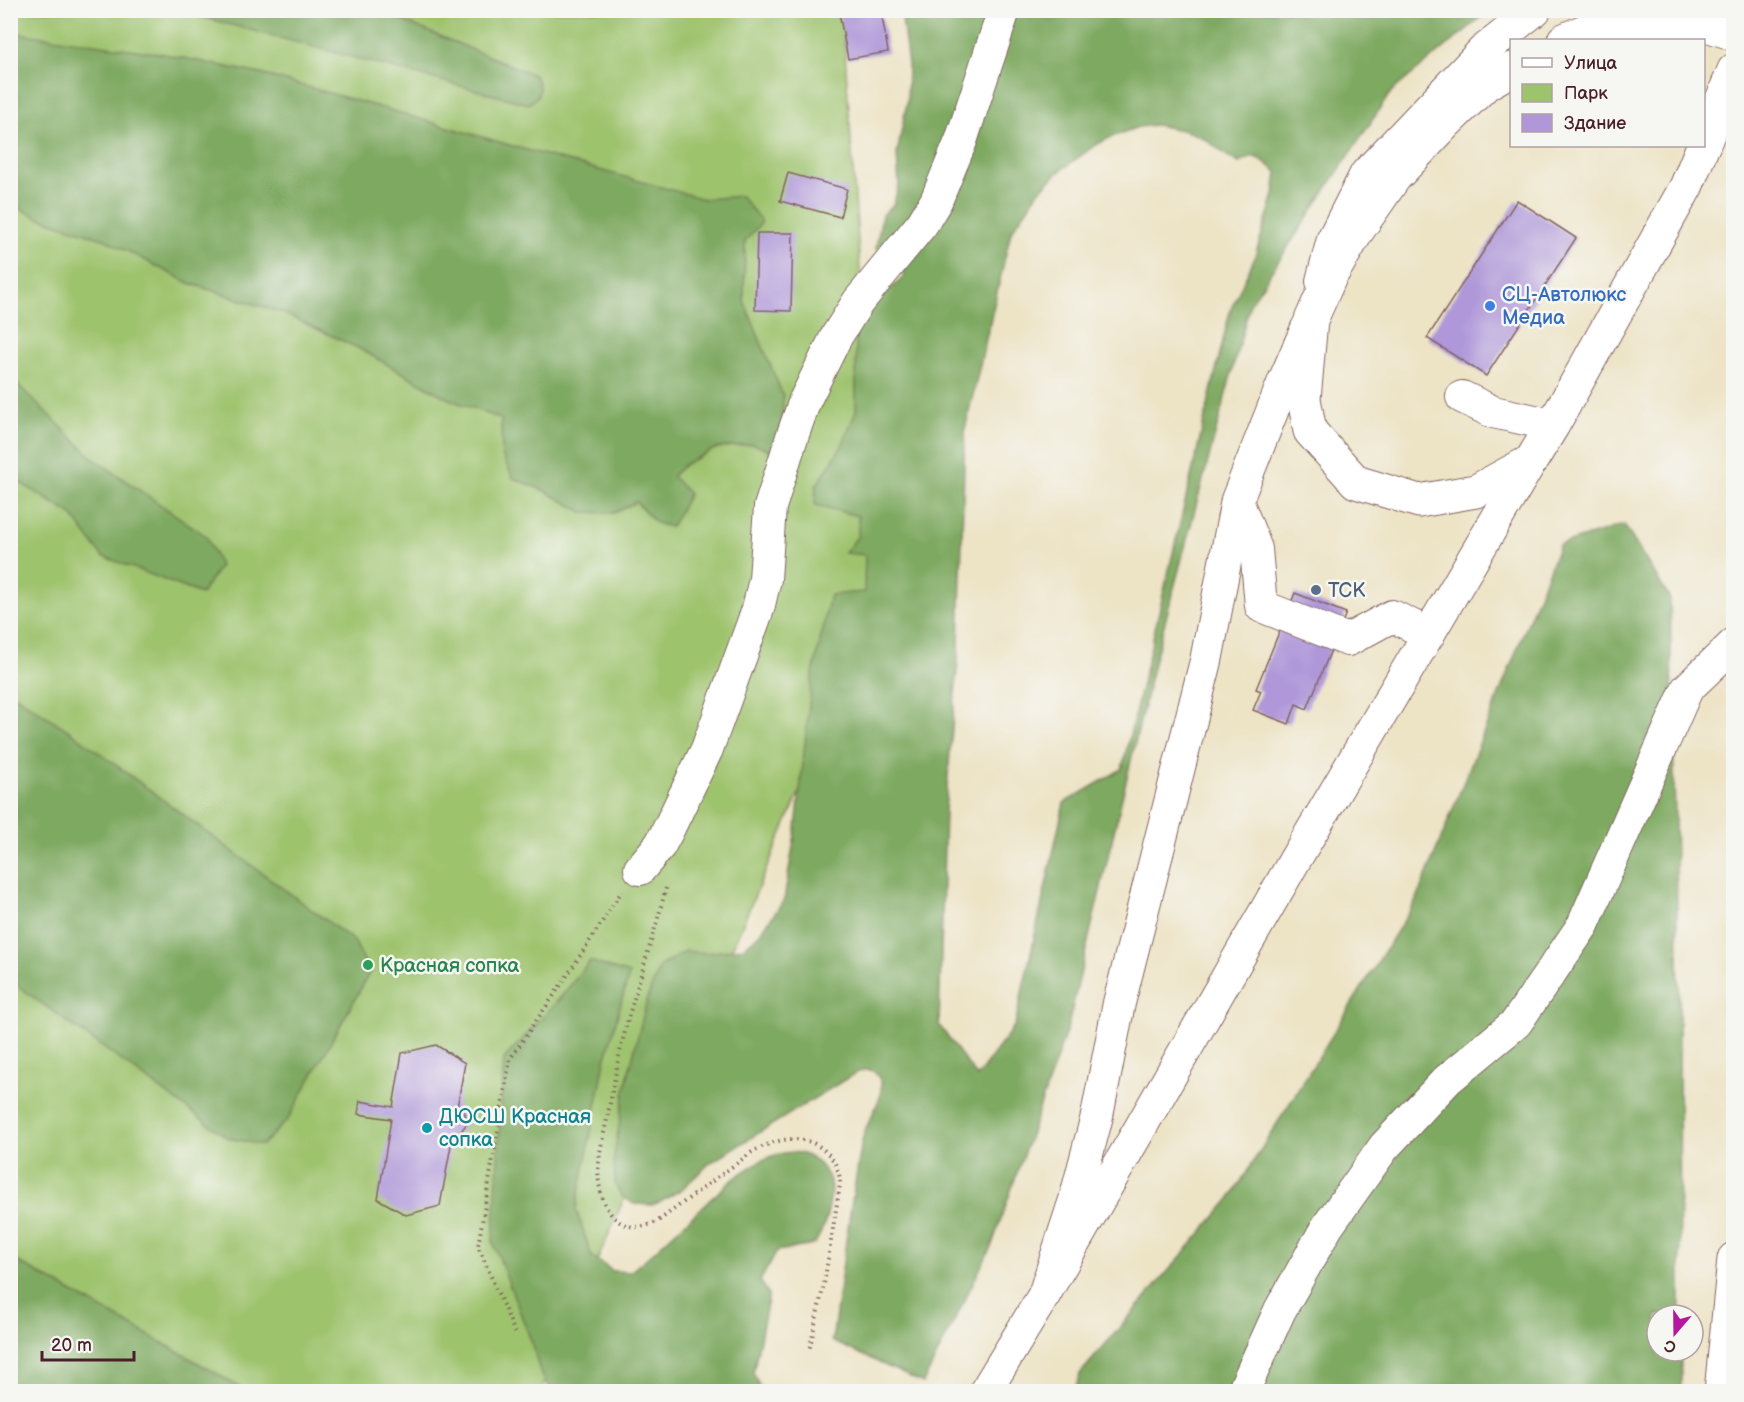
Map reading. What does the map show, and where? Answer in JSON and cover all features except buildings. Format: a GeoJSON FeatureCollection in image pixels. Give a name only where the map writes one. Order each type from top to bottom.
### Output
{"type":"FeatureCollection","features":[{"type":"Feature","properties":{"kind":"main road"},"geometry":{"type":"LineString","coordinates":[[1566,39],[1587,30],[1701,23],[1734,34]]}},
{"type":"Feature","properties":{"kind":"main road"},"geometry":{"type":"LineString","coordinates":[[1510,70],[1486,84],[1394,178],[1358,230],[1330,277],[1311,320],[1304,399],[1310,431],[1356,482],[1419,501],[1476,491],[1531,461],[1686,187],[1702,147]]}},
{"type":"Feature","properties":{"kind":"main road"},"geometry":{"type":"LineString","coordinates":[[1705,140],[1734,70]]}},
{"type":"Feature","properties":{"kind":"main road"},"geometry":{"type":"LineString","coordinates":[[1720,1392],[1734,1259]]}},
{"type":"Feature","properties":{"kind":"street"},"geometry":{"type":"LineString","coordinates":[[640,869],[660,845],[707,749],[758,609],[765,579],[770,507],[805,400],[836,337],[858,302],[918,229],[942,189],[961,141],[1004,10]]}},
{"type":"Feature","properties":{"kind":"street"},"geometry":{"type":"LineString","coordinates":[[1044,1295],[1075,1200],[1097,1116],[1119,1003],[1206,661],[1237,500],[1311,320],[1333,239],[1366,174],[1483,51],[1535,10]]}},
{"type":"Feature","properties":{"kind":"street"},"geometry":{"type":"LineString","coordinates":[[1462,397],[1493,412],[1553,425]]}},
{"type":"Feature","properties":{"kind":"street"},"geometry":{"type":"LineString","coordinates":[[985,1392],[1044,1295],[1296,858],[1531,461]]}},
{"type":"Feature","properties":{"kind":"street"},"geometry":{"type":"LineString","coordinates":[[1237,500],[1256,549],[1261,606],[1348,640],[1392,616],[1429,634]]}},
{"type":"Feature","properties":{"kind":"street"},"geometry":{"type":"LineString","coordinates":[[1243,1392],[1280,1310],[1327,1227],[1384,1147],[1447,1080],[1515,1023],[1583,925],[1688,689],[1734,644]]}},
{"type":"Feature","properties":{"kind":"path"},"geometry":{"type":"LineString","coordinates":[[515,1333],[478,1246],[510,1059],[633,876],[640,869],[649,867],[664,874],[667,884],[628,1018],[610,1101],[599,1167],[599,1182],[605,1204],[608,1211],[619,1222],[634,1227],[649,1226],[752,1152],[765,1146],[794,1139],[814,1144],[825,1151],[836,1164],[840,1185],[824,1284],[808,1351]]}},
{"type":"Feature","properties":{"kind":"green space","name":"Красная сопка"},"geometry":{"type":"Polygon","coordinates":[[[10,11],[842,11],[883,599],[541,1391],[164,1391],[11,1332],[10,11]]]}},
{"type":"Feature","properties":{"kind":"green space"},"geometry":{"type":"Polygon","coordinates":[[[179,11],[366,11],[396,18],[534,75],[539,91],[536,98],[528,104],[179,11]]]}},
{"type":"Feature","properties":{"kind":"green space"},"geometry":{"type":"Polygon","coordinates":[[[901,11],[1489,11],[1391,92],[1250,304],[1155,659],[1068,1026],[992,1245],[923,1383],[832,1341],[861,1145],[880,1098],[881,1084],[876,1073],[863,1070],[849,1077],[710,1163],[682,1189],[652,1205],[634,1204],[622,1196],[615,1184],[614,1156],[626,1084],[648,996],[660,966],[686,951],[708,953],[742,948],[762,931],[784,900],[796,828],[812,678],[830,595],[864,592],[865,555],[845,553],[858,536],[858,516],[815,505],[816,486],[842,446],[856,411],[856,327],[872,300],[904,277],[899,266],[876,248],[882,215],[893,205],[899,185],[897,154],[907,102],[908,65],[901,11]],[[1155,125],[1138,127],[1109,138],[1060,171],[1040,190],[1011,232],[965,429],[959,647],[945,811],[939,1025],[977,1077],[1015,1025],[1064,803],[1122,769],[1230,311],[1254,259],[1274,195],[1277,172],[1262,160],[1252,156],[1239,163],[1194,134],[1155,125]]]}},
{"type":"Feature","properties":{"kind":"green space"},"geometry":{"type":"Polygon","coordinates":[[[10,32],[164,54],[261,74],[704,199],[741,196],[762,222],[745,241],[744,301],[783,396],[782,439],[771,451],[753,444],[717,448],[685,464],[672,476],[689,494],[671,527],[656,523],[636,502],[614,513],[583,512],[545,491],[513,478],[502,455],[501,419],[449,399],[358,348],[285,314],[189,283],[106,240],[37,217],[11,204],[10,32]]]}},
{"type":"Feature","properties":{"kind":"green space"},"geometry":{"type":"Polygon","coordinates":[[[11,378],[93,458],[206,536],[220,566],[201,594],[102,556],[71,514],[11,477],[11,378]]]}},
{"type":"Feature","properties":{"kind":"green space"},"geometry":{"type":"Polygon","coordinates":[[[1624,525],[1670,599],[1679,996],[1680,1303],[1645,1303],[1645,1363],[1681,1363],[1681,1391],[1074,1392],[1080,1374],[1230,1199],[1416,901],[1559,545],[1624,525]]]}},
{"type":"Feature","properties":{"kind":"green space"},"geometry":{"type":"Polygon","coordinates":[[[11,693],[74,734],[354,941],[370,972],[288,1119],[262,1145],[228,1138],[11,981],[11,693]]]}},
{"type":"Feature","properties":{"kind":"green space"},"geometry":{"type":"Polygon","coordinates":[[[590,961],[629,974],[605,1061],[576,1209],[592,1257],[613,1271],[630,1272],[740,1174],[777,1154],[795,1152],[812,1158],[827,1174],[830,1181],[830,1199],[826,1219],[815,1243],[777,1251],[760,1281],[768,1293],[768,1300],[753,1373],[762,1391],[551,1391],[540,1372],[533,1346],[493,1242],[504,1059],[561,997],[590,961]]]}},
{"type":"Feature","properties":{"kind":"green space"},"geometry":{"type":"Polygon","coordinates":[[[11,1258],[216,1373],[245,1391],[11,1391],[11,1258]]]}},
{"type":"Feature","properties":{"kind":"place","name":"СЦ-Автолюкс Медиа"},"geometry":{"type":"Point","coordinates":[1490,306]}},
{"type":"Feature","properties":{"kind":"place","name":"ТСК"},"geometry":{"type":"Point","coordinates":[1316,590]}},
{"type":"Feature","properties":{"kind":"place","name":"Красная сопка"},"geometry":{"type":"Point","coordinates":[368,965]}},
{"type":"Feature","properties":{"kind":"place","name":"ДЮСШ Красная сопка"},"geometry":{"type":"Point","coordinates":[427,1128]}}]}
